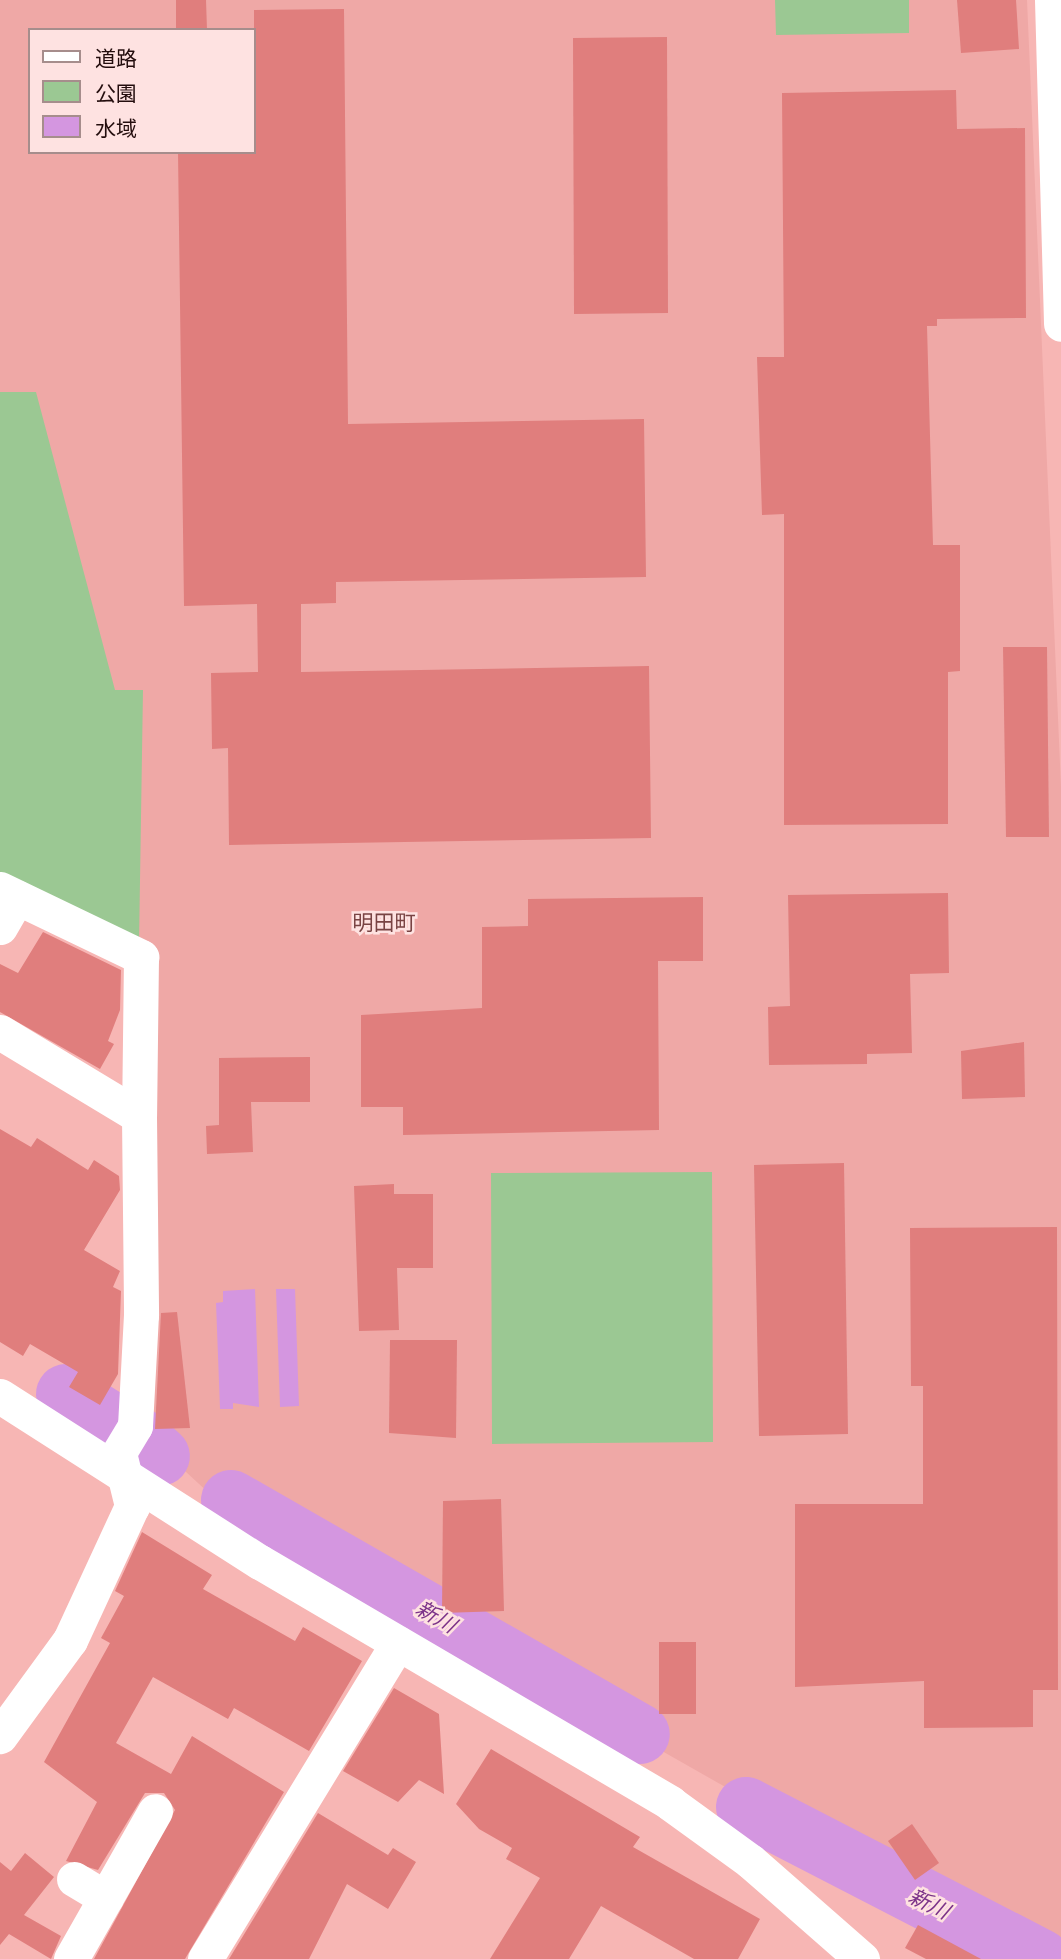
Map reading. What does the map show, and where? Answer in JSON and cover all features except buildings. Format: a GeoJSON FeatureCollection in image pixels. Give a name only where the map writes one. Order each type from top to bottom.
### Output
{"type":"FeatureCollection","features":[{"type":"Feature","properties":{"kind":"street"},"geometry":{"type":"LineString","coordinates":[[1052,0],[1061,324]]}},
{"type":"Feature","properties":{"kind":"street"},"geometry":{"type":"LineString","coordinates":[[0,928],[8,893],[141,957],[141,1315],[135,1426],[119,1453],[132,1506],[71,1640],[0,1736]]}},
{"type":"Feature","properties":{"kind":"street"},"geometry":{"type":"LineString","coordinates":[[0,1032],[139,1116]]}},
{"type":"Feature","properties":{"kind":"street"},"geometry":{"type":"LineString","coordinates":[[0,1396],[124,1478],[680,1810],[789,1892],[862,1959]]}},
{"type":"Feature","properties":{"kind":"street"},"geometry":{"type":"LineString","coordinates":[[205,1959],[398,1643]]}},
{"type":"Feature","properties":{"kind":"street"},"geometry":{"type":"LineString","coordinates":[[71,1959],[155,1811]]}},
{"type":"Feature","properties":{"kind":"street"},"geometry":{"type":"LineString","coordinates":[[74,1880],[106,1898]]}},
{"type":"Feature","properties":{"kind":"shaded area"},"geometry":{"type":"Polygon","coordinates":[[[0,0],[1027,0],[1061,787],[1061,1959],[750,1801],[211,1495],[147,1436],[150,950],[0,878],[0,0]]]}},
{"type":"Feature","properties":{"kind":"green space"},"geometry":{"type":"Polygon","coordinates":[[[775,0],[909,0],[909,33],[776,35],[775,0]]]}},
{"type":"Feature","properties":{"kind":"green space"},"geometry":{"type":"Polygon","coordinates":[[[0,392],[36,392],[115,690],[143,690],[139,945],[0,878],[0,392]]]}},
{"type":"Feature","properties":{"kind":"green space"},"geometry":{"type":"Polygon","coordinates":[[[712,1172],[713,1442],[492,1444],[491,1173],[712,1172]]]}},
{"type":"Feature","properties":{"kind":"water"},"geometry":{"type":"Polygon","coordinates":[[[255,1289],[259,1407],[233,1403],[233,1409],[220,1409],[216,1303],[223,1302],[223,1291],[255,1289]]]}},
{"type":"Feature","properties":{"kind":"water"},"geometry":{"type":"Polygon","coordinates":[[[276,1289],[295,1289],[299,1406],[280,1407],[276,1289]]]}},
{"type":"Feature","properties":{"kind":"waterway","name":"新川"},"geometry":{"type":"LineString","coordinates":[[66,1394],[119,1427]]}},
{"type":"Feature","properties":{"kind":"waterway","name":"新川"},"geometry":{"type":"LineString","coordinates":[[138,1437],[160,1456]]}},
{"type":"Feature","properties":{"kind":"waterway","name":"新川"},"geometry":{"type":"LineString","coordinates":[[231,1500],[640,1734]]}},
{"type":"Feature","properties":{"kind":"waterway","name":"新川"},"geometry":{"type":"LineString","coordinates":[[746,1807],[1040,1959]]}},
{"type":"Feature","properties":{"kind":"district","name":"明田町"},"geometry":{"type":"Point","coordinates":[384,923]}}]}
